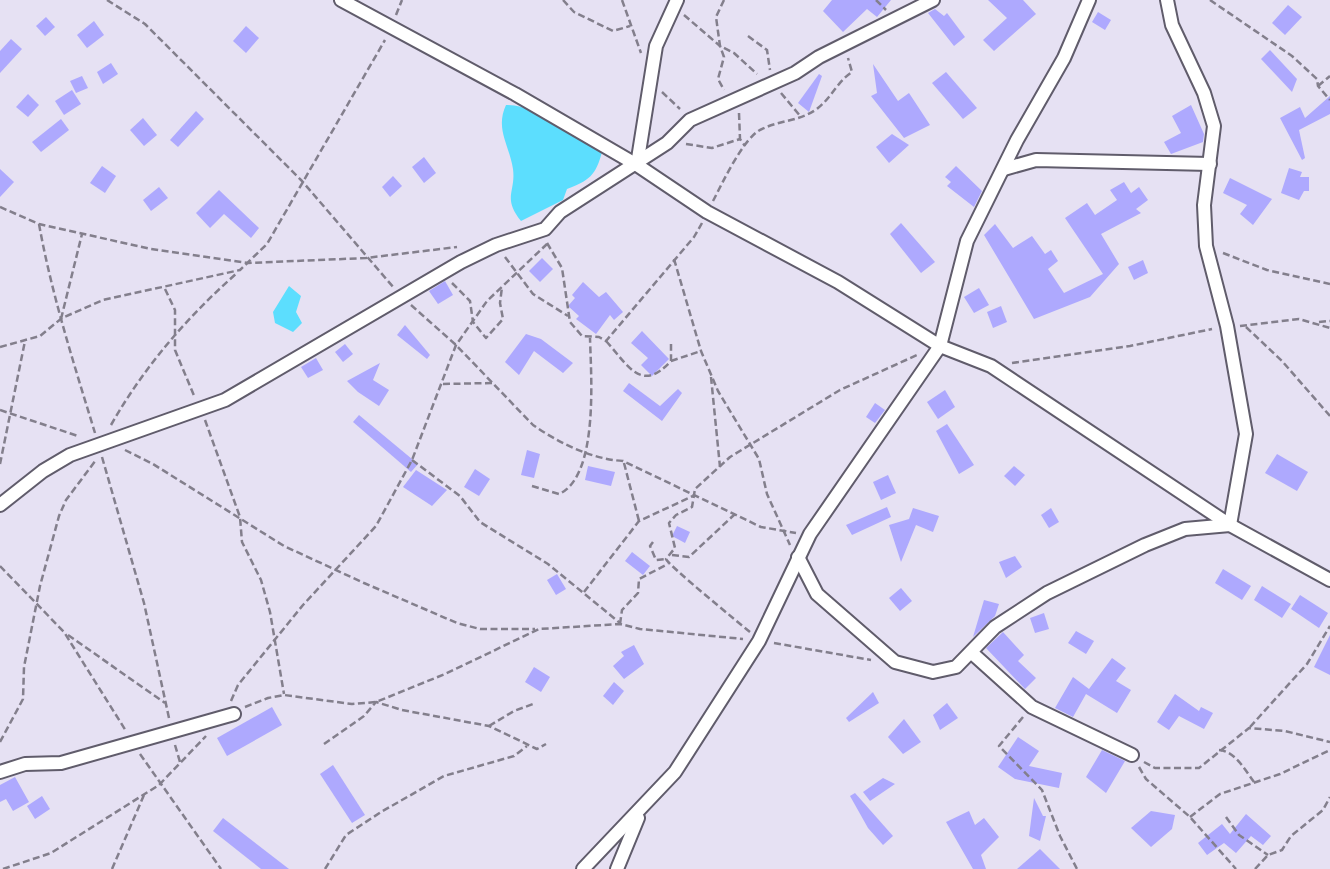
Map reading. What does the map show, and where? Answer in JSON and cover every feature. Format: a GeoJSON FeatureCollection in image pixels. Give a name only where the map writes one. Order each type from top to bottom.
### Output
{"type":"FeatureCollection","features":[{"type":"Feature","properties":{"kind":"street"},"geometry":{"type":"LineString","coordinates":[[341,0],[515,94],[637,165],[707,212],[838,282],[940,346],[991,366],[1230,525],[1330,580]]}},
{"type":"Feature","properties":{"kind":"street"},"geometry":{"type":"LineString","coordinates":[[0,506],[43,471],[69,455],[225,400],[447,270],[496,245],[545,229],[561,212],[667,143],[690,120],[772,83],[933,0]]}},
{"type":"Feature","properties":{"kind":"street"},"geometry":{"type":"LineString","coordinates":[[583,869],[675,772],[759,640],[810,534],[940,346],[967,241],[1064,58],[1089,0]]}},
{"type":"Feature","properties":{"kind":"street"},"geometry":{"type":"LineString","coordinates":[[1167,0],[1172,25],[1204,93],[1214,126],[1204,205],[1206,246],[1227,326],[1246,434],[1230,525]]}},
{"type":"Feature","properties":{"kind":"street"},"geometry":{"type":"LineString","coordinates":[[637,165],[656,46],[675,3]]}},
{"type":"Feature","properties":{"kind":"street"},"geometry":{"type":"LineString","coordinates":[[1004,169],[1036,160],[1210,164]]}},
{"type":"Feature","properties":{"kind":"street"},"geometry":{"type":"LineString","coordinates":[[798,557],[817,594],[895,662],[933,671],[947,670],[972,653],[995,627],[1047,593],[1185,529],[1230,525]]}},
{"type":"Feature","properties":{"kind":"street"},"geometry":{"type":"LineString","coordinates":[[972,653],[1032,707],[1132,755]]}},
{"type":"Feature","properties":{"kind":"street"},"geometry":{"type":"LineString","coordinates":[[0,772],[26,764],[61,763],[234,714]]}},
{"type":"Feature","properties":{"kind":"street"},"geometry":{"type":"LineString","coordinates":[[617,869],[642,809]]}},
{"type":"Feature","properties":{"kind":"path"},"geometry":{"type":"LineString","coordinates":[[107,0],[145,24],[302,181],[366,258],[401,295],[456,345],[533,425],[584,452],[608,460],[623,461],[761,527],[783,533],[810,534]]}},
{"type":"Feature","properties":{"kind":"path"},"geometry":{"type":"LineString","coordinates":[[563,0],[574,12],[613,31],[631,26]]}},
{"type":"Feature","properties":{"kind":"path"},"geometry":{"type":"LineString","coordinates":[[622,0],[650,77],[690,120]]}},
{"type":"Feature","properties":{"kind":"path"},"geometry":{"type":"LineString","coordinates":[[724,0],[716,17],[724,57],[718,79],[741,116],[740,139],[745,146]]}},
{"type":"Feature","properties":{"kind":"path"},"geometry":{"type":"LineString","coordinates":[[1210,0],[1292,56],[1317,79],[1318,86],[1330,100]]}},
{"type":"Feature","properties":{"kind":"path"},"geometry":{"type":"LineString","coordinates":[[675,3],[720,46],[772,83],[801,117]]}},
{"type":"Feature","properties":{"kind":"path"},"geometry":{"type":"LineString","coordinates":[[0,742],[23,699],[24,667],[39,604],[40,586],[66,500],[96,463],[99,446],[130,392],[175,333],[198,307],[267,244],[391,29]]}},
{"type":"Feature","properties":{"kind":"path"},"geometry":{"type":"LineString","coordinates":[[748,36],[767,50],[772,83]]}},
{"type":"Feature","properties":{"kind":"path"},"geometry":{"type":"LineString","coordinates":[[1318,86],[1330,76]]}},
{"type":"Feature","properties":{"kind":"path"},"geometry":{"type":"LineString","coordinates":[[667,143],[704,149],[740,139]]}},
{"type":"Feature","properties":{"kind":"path"},"geometry":{"type":"LineString","coordinates":[[0,207],[39,224],[82,234],[151,249],[248,263],[366,258],[469,245]]}},
{"type":"Feature","properties":{"kind":"path"},"geometry":{"type":"LineString","coordinates":[[39,224],[61,319],[144,603],[180,763]]}},
{"type":"Feature","properties":{"kind":"path"},"geometry":{"type":"LineString","coordinates":[[539,629],[445,674],[376,702],[352,704],[284,695],[268,698],[234,714],[231,700],[238,685],[376,526],[412,460],[456,345],[487,301],[547,243],[545,229]]}},
{"type":"Feature","properties":{"kind":"path"},"geometry":{"type":"LineString","coordinates":[[61,319],[82,234]]}},
{"type":"Feature","properties":{"kind":"path"},"geometry":{"type":"LineString","coordinates":[[496,245],[533,294],[568,316]]}},
{"type":"Feature","properties":{"kind":"path"},"geometry":{"type":"LineString","coordinates":[[1206,246],[1267,270],[1330,284]]}},
{"type":"Feature","properties":{"kind":"path"},"geometry":{"type":"LineString","coordinates":[[441,250],[452,282],[470,301],[473,322],[486,338],[503,319],[500,303],[502,287]]}},
{"type":"Feature","properties":{"kind":"path"},"geometry":{"type":"LineString","coordinates":[[674,259],[701,351],[749,445],[759,458],[767,494],[783,533],[798,557]]}},
{"type":"Feature","properties":{"kind":"path"},"geometry":{"type":"LineString","coordinates":[[0,347],[45,333],[61,319],[103,300],[166,289],[240,270]]}},
{"type":"Feature","properties":{"kind":"path"},"geometry":{"type":"LineString","coordinates":[[166,289],[175,310],[175,350],[219,452],[240,517],[242,542],[261,580],[277,638],[284,695]]}},
{"type":"Feature","properties":{"kind":"path"},"geometry":{"type":"LineString","coordinates":[[991,366],[1130,346],[1227,326],[1299,319],[1330,321]]}},
{"type":"Feature","properties":{"kind":"path"},"geometry":{"type":"LineString","coordinates":[[1317,322],[1330,328]]}},
{"type":"Feature","properties":{"kind":"path"},"geometry":{"type":"LineString","coordinates":[[1246,326],[1282,361],[1330,416]]}},
{"type":"Feature","properties":{"kind":"path"},"geometry":{"type":"LineString","coordinates":[[532,486],[552,495],[568,490],[579,473],[594,380],[590,338]]}},
{"type":"Feature","properties":{"kind":"path"},"geometry":{"type":"LineString","coordinates":[[0,464],[25,341]]}},
{"type":"Feature","properties":{"kind":"path"},"geometry":{"type":"LineString","coordinates":[[606,341],[635,373],[643,377],[660,373],[671,361],[701,351]]}},
{"type":"Feature","properties":{"kind":"path"},"geometry":{"type":"LineString","coordinates":[[671,344],[671,361]]}},
{"type":"Feature","properties":{"kind":"path"},"geometry":{"type":"LineString","coordinates":[[584,592],[639,521],[693,496],[701,483],[749,445],[840,390],[894,363],[940,346]]}},
{"type":"Feature","properties":{"kind":"path"},"geometry":{"type":"LineString","coordinates":[[711,374],[720,467]]}},
{"type":"Feature","properties":{"kind":"path"},"geometry":{"type":"LineString","coordinates":[[443,384],[492,383]]}},
{"type":"Feature","properties":{"kind":"path"},"geometry":{"type":"LineString","coordinates":[[0,410],[99,446],[128,450],[240,517],[284,547],[457,623],[498,632],[620,624],[640,629],[759,640],[849,657],[895,662]]}},
{"type":"Feature","properties":{"kind":"path"},"geometry":{"type":"LineString","coordinates":[[412,460],[449,487],[490,529],[548,564],[620,624]]}},
{"type":"Feature","properties":{"kind":"path"},"geometry":{"type":"LineString","coordinates":[[623,461],[639,521]]}},
{"type":"Feature","properties":{"kind":"path"},"geometry":{"type":"LineString","coordinates":[[653,542],[650,546],[652,556],[656,560],[672,555],[675,548],[669,523],[676,515],[692,507],[695,503],[693,496]]}},
{"type":"Feature","properties":{"kind":"path"},"geometry":{"type":"LineString","coordinates":[[672,555],[689,557],[735,514]]}},
{"type":"Feature","properties":{"kind":"path"},"geometry":{"type":"LineString","coordinates":[[666,559],[668,564],[691,580],[759,640]]}},
{"type":"Feature","properties":{"kind":"path"},"geometry":{"type":"LineString","coordinates":[[620,624],[622,610],[638,593],[639,579],[668,564]]}},
{"type":"Feature","properties":{"kind":"path"},"geometry":{"type":"LineString","coordinates":[[0,566],[64,632],[159,785],[221,869]]}},
{"type":"Feature","properties":{"kind":"path"},"geometry":{"type":"LineString","coordinates":[[1132,755],[1155,768],[1199,768],[1249,728],[1307,664],[1330,625]]}},
{"type":"Feature","properties":{"kind":"path"},"geometry":{"type":"LineString","coordinates":[[64,632],[165,703]]}},
{"type":"Feature","properties":{"kind":"path"},"geometry":{"type":"LineString","coordinates":[[376,702],[402,710],[489,726],[537,750],[546,744]]}},
{"type":"Feature","properties":{"kind":"path"},"geometry":{"type":"LineString","coordinates":[[324,744],[364,716],[376,702]]}},
{"type":"Feature","properties":{"kind":"path"},"geometry":{"type":"LineString","coordinates":[[489,726],[514,711],[533,704]]}},
{"type":"Feature","properties":{"kind":"path"},"geometry":{"type":"LineString","coordinates":[[1032,707],[999,746],[1042,790],[1060,836],[1077,869]]}},
{"type":"Feature","properties":{"kind":"path"},"geometry":{"type":"LineString","coordinates":[[1249,728],[1275,729],[1330,742]]}},
{"type":"Feature","properties":{"kind":"path"},"geometry":{"type":"LineString","coordinates":[[3,869],[51,853],[159,785],[209,733]]}},
{"type":"Feature","properties":{"kind":"path"},"geometry":{"type":"LineString","coordinates":[[325,869],[346,835],[381,812],[444,776],[514,757],[527,746]]}},
{"type":"Feature","properties":{"kind":"path"},"geometry":{"type":"LineString","coordinates":[[1219,750],[1226,750],[1239,761],[1254,782]]}},
{"type":"Feature","properties":{"kind":"path"},"geometry":{"type":"LineString","coordinates":[[1190,817],[1220,794],[1293,769],[1330,750]]}},
{"type":"Feature","properties":{"kind":"path"},"geometry":{"type":"LineString","coordinates":[[1132,755],[1146,779],[1190,817],[1234,868]]}},
{"type":"Feature","properties":{"kind":"path"},"geometry":{"type":"LineString","coordinates":[[112,869],[145,793]]}},
{"type":"Feature","properties":{"kind":"path"},"geometry":{"type":"LineString","coordinates":[[1255,869],[1268,855],[1282,850],[1291,836],[1323,810],[1330,797]]}},
{"type":"Feature","properties":{"kind":"path"},"geometry":{"type":"LineString","coordinates":[[1226,817],[1239,835],[1268,855]]}},
{"type":"Feature","properties":{"kind":"water"},"geometry":{"type":"Polygon","coordinates":[[[506,105],[532,110],[602,152],[590,176],[567,189],[563,200],[521,221],[511,200],[513,169],[502,129],[506,105]]]}},
{"type":"Feature","properties":{"kind":"water"},"geometry":{"type":"Polygon","coordinates":[[[289,286],[301,296],[296,312],[302,323],[293,332],[275,323],[273,312],[289,286]]]}},
{"type":"Feature","properties":{"kind":"building"},"geometry":{"type":"Polygon","coordinates":[[[832,0],[891,0],[877,17],[867,9],[843,32],[823,11],[832,0]]]}},
{"type":"Feature","properties":{"kind":"building"},"geometry":{"type":"Polygon","coordinates":[[[988,0],[1023,0],[1036,14],[994,51],[983,40],[1007,18],[988,0]]]}},
{"type":"Feature","properties":{"kind":"building"},"geometry":{"type":"Polygon","coordinates":[[[1288,5],[1302,17],[1285,35],[1272,23],[1288,5]]]}},
{"type":"Feature","properties":{"kind":"building"},"geometry":{"type":"Polygon","coordinates":[[[935,9],[944,16],[947,13],[965,37],[954,46],[928,13],[935,9]]]}},
{"type":"Feature","properties":{"kind":"building"},"geometry":{"type":"Polygon","coordinates":[[[1098,12],[1111,20],[1105,30],[1092,22],[1098,12]]]}},
{"type":"Feature","properties":{"kind":"building"},"geometry":{"type":"Polygon","coordinates":[[[46,17],[55,27],[45,36],[36,26],[46,17]]]}},
{"type":"Feature","properties":{"kind":"building"},"geometry":{"type":"Polygon","coordinates":[[[94,21],[104,35],[87,48],[77,35],[94,21]]]}},
{"type":"Feature","properties":{"kind":"building"},"geometry":{"type":"Polygon","coordinates":[[[246,26],[259,38],[246,53],[233,41],[246,26]]]}},
{"type":"Feature","properties":{"kind":"building"},"geometry":{"type":"Polygon","coordinates":[[[11,39],[22,49],[0,73],[0,51],[11,39]]]}},
{"type":"Feature","properties":{"kind":"building"},"geometry":{"type":"Polygon","coordinates":[[[1270,50],[1297,79],[1292,92],[1261,59],[1270,50]]]}},
{"type":"Feature","properties":{"kind":"building"},"geometry":{"type":"Polygon","coordinates":[[[111,63],[118,74],[103,84],[97,72],[111,63]]]}},
{"type":"Feature","properties":{"kind":"building"},"geometry":{"type":"Polygon","coordinates":[[[873,64],[898,101],[909,93],[930,125],[904,138],[871,96],[877,93],[873,64]]]}},
{"type":"Feature","properties":{"kind":"building"},"geometry":{"type":"Polygon","coordinates":[[[946,72],[977,108],[963,119],[932,83],[946,72]]]}},
{"type":"Feature","properties":{"kind":"building"},"geometry":{"type":"Polygon","coordinates":[[[819,74],[822,76],[809,112],[798,103],[819,74]]]}},
{"type":"Feature","properties":{"kind":"building"},"geometry":{"type":"Polygon","coordinates":[[[82,76],[88,88],[76,93],[70,81],[82,76]]]}},
{"type":"Feature","properties":{"kind":"building"},"geometry":{"type":"Polygon","coordinates":[[[72,90],[81,104],[64,115],[55,101],[72,90]]]}},
{"type":"Feature","properties":{"kind":"building"},"geometry":{"type":"Polygon","coordinates":[[[28,94],[39,105],[28,117],[16,107],[28,94]]]}},
{"type":"Feature","properties":{"kind":"building"},"geometry":{"type":"Polygon","coordinates":[[[1330,96],[1330,114],[1299,130],[1305,158],[1302,160],[1280,118],[1300,107],[1305,118],[1330,96]]]}},
{"type":"Feature","properties":{"kind":"building"},"geometry":{"type":"Polygon","coordinates":[[[1191,105],[1204,134],[1203,142],[1171,154],[1164,142],[1181,133],[1172,116],[1191,105]]]}},
{"type":"Feature","properties":{"kind":"building"},"geometry":{"type":"Polygon","coordinates":[[[196,111],[204,119],[178,147],[170,140],[196,111]]]}},
{"type":"Feature","properties":{"kind":"building"},"geometry":{"type":"Polygon","coordinates":[[[143,118],[157,135],[144,146],[130,130],[143,118]]]}},
{"type":"Feature","properties":{"kind":"building"},"geometry":{"type":"Polygon","coordinates":[[[61,119],[69,130],[41,152],[32,142],[61,119]]]}},
{"type":"Feature","properties":{"kind":"building"},"geometry":{"type":"Polygon","coordinates":[[[892,134],[909,145],[889,163],[876,147],[892,134]]]}},
{"type":"Feature","properties":{"kind":"building"},"geometry":{"type":"Polygon","coordinates":[[[424,157],[436,173],[424,183],[412,167],[424,157]]]}},
{"type":"Feature","properties":{"kind":"building"},"geometry":{"type":"Polygon","coordinates":[[[102,166],[116,176],[105,193],[90,183],[102,166]]]}},
{"type":"Feature","properties":{"kind":"building"},"geometry":{"type":"Polygon","coordinates":[[[956,166],[982,191],[974,207],[947,186],[951,182],[945,177],[956,166]]]}},
{"type":"Feature","properties":{"kind":"building"},"geometry":{"type":"Polygon","coordinates":[[[1289,168],[1302,172],[1300,177],[1309,177],[1309,191],[1304,191],[1299,200],[1281,193],[1289,168]]]}},
{"type":"Feature","properties":{"kind":"building"},"geometry":{"type":"Polygon","coordinates":[[[0,169],[14,182],[0,197],[0,169]]]}},
{"type":"Feature","properties":{"kind":"building"},"geometry":{"type":"Polygon","coordinates":[[[393,176],[402,186],[390,197],[382,187],[393,176]]]}},
{"type":"Feature","properties":{"kind":"building"},"geometry":{"type":"Polygon","coordinates":[[[1230,178],[1272,199],[1253,225],[1240,214],[1247,205],[1223,193],[1230,178]]]}},
{"type":"Feature","properties":{"kind":"building"},"geometry":{"type":"Polygon","coordinates":[[[1124,182],[1131,193],[1139,187],[1148,200],[1136,209],[1141,213],[1101,234],[1119,264],[1090,297],[1034,319],[984,235],[995,224],[1013,248],[1032,236],[1045,254],[1051,250],[1058,261],[1048,269],[1064,293],[1103,274],[1065,218],[1087,203],[1095,215],[1117,200],[1110,190],[1124,182]]]}},
{"type":"Feature","properties":{"kind":"building"},"geometry":{"type":"Polygon","coordinates":[[[159,187],[168,198],[151,211],[143,200],[159,187]]]}},
{"type":"Feature","properties":{"kind":"building"},"geometry":{"type":"Polygon","coordinates":[[[219,190],[259,228],[251,238],[224,214],[210,228],[196,213],[219,190]]]}},
{"type":"Feature","properties":{"kind":"building"},"geometry":{"type":"Polygon","coordinates":[[[901,223],[935,262],[921,273],[890,234],[901,223]]]}},
{"type":"Feature","properties":{"kind":"building"},"geometry":{"type":"Polygon","coordinates":[[[542,258],[553,269],[540,282],[529,271],[542,258]]]}},
{"type":"Feature","properties":{"kind":"building"},"geometry":{"type":"Polygon","coordinates":[[[1143,260],[1148,273],[1134,280],[1128,267],[1143,260]]]}},
{"type":"Feature","properties":{"kind":"building"},"geometry":{"type":"Polygon","coordinates":[[[445,281],[453,295],[438,304],[429,291],[445,281]]]}},
{"type":"Feature","properties":{"kind":"building"},"geometry":{"type":"Polygon","coordinates":[[[583,282],[599,297],[606,292],[623,312],[614,320],[610,315],[596,334],[576,319],[579,316],[568,306],[575,298],[572,295],[583,282]]]}},
{"type":"Feature","properties":{"kind":"building"},"geometry":{"type":"Polygon","coordinates":[[[979,288],[989,305],[974,313],[964,297],[979,288]]]}},
{"type":"Feature","properties":{"kind":"building"},"geometry":{"type":"Polygon","coordinates":[[[1001,306],[1007,322],[993,328],[987,312],[1001,306]]]}},
{"type":"Feature","properties":{"kind":"building"},"geometry":{"type":"Polygon","coordinates":[[[405,325],[430,355],[427,359],[397,335],[405,325]]]}},
{"type":"Feature","properties":{"kind":"building"},"geometry":{"type":"Polygon","coordinates":[[[642,331],[669,359],[652,376],[641,365],[648,358],[631,343],[642,331]]]}},
{"type":"Feature","properties":{"kind":"building"},"geometry":{"type":"Polygon","coordinates":[[[526,334],[541,339],[573,363],[563,373],[534,351],[519,375],[505,362],[526,334]]]}},
{"type":"Feature","properties":{"kind":"building"},"geometry":{"type":"Polygon","coordinates":[[[345,344],[353,354],[343,362],[335,352],[345,344]]]}},
{"type":"Feature","properties":{"kind":"building"},"geometry":{"type":"Polygon","coordinates":[[[316,358],[323,370],[308,378],[301,367],[316,358]]]}},
{"type":"Feature","properties":{"kind":"building"},"geometry":{"type":"Polygon","coordinates":[[[380,363],[373,380],[389,390],[379,406],[347,381],[380,363]]]}},
{"type":"Feature","properties":{"kind":"building"},"geometry":{"type":"Polygon","coordinates":[[[629,383],[660,406],[678,389],[682,393],[662,421],[623,391],[629,383]]]}},
{"type":"Feature","properties":{"kind":"building"},"geometry":{"type":"Polygon","coordinates":[[[945,390],[955,407],[938,419],[927,402],[945,390]]]}},
{"type":"Feature","properties":{"kind":"building"},"geometry":{"type":"Polygon","coordinates":[[[875,403],[885,410],[875,423],[866,417],[875,403]]]}},
{"type":"Feature","properties":{"kind":"building"},"geometry":{"type":"Polygon","coordinates":[[[359,415],[418,464],[411,472],[353,422],[359,415]]]}},
{"type":"Feature","properties":{"kind":"building"},"geometry":{"type":"Polygon","coordinates":[[[947,424],[974,465],[959,474],[936,431],[947,424]]]}},
{"type":"Feature","properties":{"kind":"building"},"geometry":{"type":"Polygon","coordinates":[[[527,450],[540,454],[534,478],[521,475],[527,450]]]}},
{"type":"Feature","properties":{"kind":"building"},"geometry":{"type":"Polygon","coordinates":[[[1277,454],[1308,472],[1297,491],[1265,473],[1277,454]]]}},
{"type":"Feature","properties":{"kind":"building"},"geometry":{"type":"Polygon","coordinates":[[[588,466],[615,472],[611,486],[585,480],[588,466]]]}},
{"type":"Feature","properties":{"kind":"building"},"geometry":{"type":"Polygon","coordinates":[[[1014,466],[1025,475],[1015,486],[1004,476],[1014,466]]]}},
{"type":"Feature","properties":{"kind":"building"},"geometry":{"type":"Polygon","coordinates":[[[475,469],[490,479],[479,496],[464,487],[475,469]]]}},
{"type":"Feature","properties":{"kind":"building"},"geometry":{"type":"Polygon","coordinates":[[[416,470],[447,490],[432,506],[403,487],[416,470]]]}},
{"type":"Feature","properties":{"kind":"building"},"geometry":{"type":"Polygon","coordinates":[[[888,475],[896,493],[881,500],[873,482],[888,475]]]}},
{"type":"Feature","properties":{"kind":"building"},"geometry":{"type":"Polygon","coordinates":[[[887,507],[891,517],[852,535],[846,525],[887,507]]]}},
{"type":"Feature","properties":{"kind":"building"},"geometry":{"type":"Polygon","coordinates":[[[913,508],[939,516],[933,532],[916,525],[901,562],[889,525],[909,519],[913,508]]]}},
{"type":"Feature","properties":{"kind":"building"},"geometry":{"type":"Polygon","coordinates":[[[1051,508],[1059,522],[1049,528],[1041,515],[1051,508]]]}},
{"type":"Feature","properties":{"kind":"building"},"geometry":{"type":"Polygon","coordinates":[[[677,526],[690,532],[685,543],[672,536],[677,526]]]}},
{"type":"Feature","properties":{"kind":"building"},"geometry":{"type":"Polygon","coordinates":[[[632,552],[650,566],[643,575],[625,561],[632,552]]]}},
{"type":"Feature","properties":{"kind":"building"},"geometry":{"type":"Polygon","coordinates":[[[1015,556],[1022,567],[1006,578],[999,562],[1015,556]]]}},
{"type":"Feature","properties":{"kind":"building"},"geometry":{"type":"Polygon","coordinates":[[[1223,569],[1251,586],[1242,600],[1215,583],[1223,569]]]}},
{"type":"Feature","properties":{"kind":"building"},"geometry":{"type":"Polygon","coordinates":[[[557,574],[566,589],[556,595],[547,580],[557,574]]]}},
{"type":"Feature","properties":{"kind":"building"},"geometry":{"type":"Polygon","coordinates":[[[1262,586],[1291,604],[1282,618],[1254,600],[1262,586]]]}},
{"type":"Feature","properties":{"kind":"building"},"geometry":{"type":"Polygon","coordinates":[[[901,588],[912,601],[900,611],[889,598],[901,588]]]}},
{"type":"Feature","properties":{"kind":"building"},"geometry":{"type":"Polygon","coordinates":[[[1300,595],[1328,613],[1319,628],[1291,609],[1300,595]]]}},
{"type":"Feature","properties":{"kind":"building"},"geometry":{"type":"Polygon","coordinates":[[[984,600],[999,604],[995,616],[973,637],[984,600]]]}},
{"type":"Feature","properties":{"kind":"building"},"geometry":{"type":"Polygon","coordinates":[[[1044,613],[1049,629],[1035,633],[1030,618],[1044,613]]]}},
{"type":"Feature","properties":{"kind":"building"},"geometry":{"type":"Polygon","coordinates":[[[1076,631],[1094,641],[1086,654],[1068,643],[1076,631]]]}},
{"type":"Feature","properties":{"kind":"building"},"geometry":{"type":"Polygon","coordinates":[[[1003,632],[1024,655],[1018,661],[1036,678],[1025,689],[986,648],[1003,632]]]}},
{"type":"Feature","properties":{"kind":"building"},"geometry":{"type":"Polygon","coordinates":[[[1330,635],[1330,675],[1314,667],[1330,635]]]}},
{"type":"Feature","properties":{"kind":"building"},"geometry":{"type":"Polygon","coordinates":[[[634,645],[644,664],[624,679],[613,666],[624,656],[621,652],[634,645]]]}},
{"type":"Feature","properties":{"kind":"building"},"geometry":{"type":"Polygon","coordinates":[[[1112,658],[1126,668],[1116,681],[1131,690],[1117,713],[1086,694],[1073,717],[1055,708],[1073,677],[1089,689],[1112,658]]]}},
{"type":"Feature","properties":{"kind":"building"},"geometry":{"type":"Polygon","coordinates":[[[534,667],[550,677],[541,692],[525,682],[534,667]]]}},
{"type":"Feature","properties":{"kind":"building"},"geometry":{"type":"Polygon","coordinates":[[[614,682],[624,691],[613,705],[603,696],[614,682]]]}},
{"type":"Feature","properties":{"kind":"building"},"geometry":{"type":"Polygon","coordinates":[[[873,692],[879,703],[849,722],[846,718],[873,692]]]}},
{"type":"Feature","properties":{"kind":"building"},"geometry":{"type":"Polygon","coordinates":[[[1175,694],[1199,711],[1201,707],[1213,713],[1204,729],[1179,716],[1169,730],[1157,722],[1175,694]]]}},
{"type":"Feature","properties":{"kind":"building"},"geometry":{"type":"Polygon","coordinates":[[[947,703],[958,718],[940,730],[933,715],[947,703]]]}},
{"type":"Feature","properties":{"kind":"building"},"geometry":{"type":"Polygon","coordinates":[[[272,707],[282,725],[227,756],[217,738],[272,707]]]}},
{"type":"Feature","properties":{"kind":"building"},"geometry":{"type":"Polygon","coordinates":[[[904,719],[921,742],[903,754],[888,737],[904,719]]]}},
{"type":"Feature","properties":{"kind":"building"},"geometry":{"type":"Polygon","coordinates":[[[1018,737],[1039,751],[1029,766],[1062,773],[1059,788],[1015,779],[998,767],[1018,737]]]}},
{"type":"Feature","properties":{"kind":"building"},"geometry":{"type":"Polygon","coordinates":[[[1102,750],[1125,761],[1106,793],[1086,777],[1102,750]]]}},
{"type":"Feature","properties":{"kind":"building"},"geometry":{"type":"Polygon","coordinates":[[[333,765],[365,815],[352,823],[320,774],[333,765]]]}},
{"type":"Feature","properties":{"kind":"building"},"geometry":{"type":"Polygon","coordinates":[[[15,777],[29,802],[13,811],[6,799],[0,802],[0,785],[15,777]]]}},
{"type":"Feature","properties":{"kind":"building"},"geometry":{"type":"Polygon","coordinates":[[[883,778],[895,784],[870,801],[863,792],[883,778]]]}},
{"type":"Feature","properties":{"kind":"building"},"geometry":{"type":"Polygon","coordinates":[[[855,793],[893,836],[883,845],[868,828],[850,796],[855,793]]]}},
{"type":"Feature","properties":{"kind":"building"},"geometry":{"type":"Polygon","coordinates":[[[42,796],[50,809],[35,819],[27,806],[42,796]]]}},
{"type":"Feature","properties":{"kind":"building"},"geometry":{"type":"Polygon","coordinates":[[[1034,798],[1043,816],[1046,816],[1040,841],[1029,836],[1034,798]]]}},
{"type":"Feature","properties":{"kind":"building"},"geometry":{"type":"Polygon","coordinates":[[[969,811],[975,825],[984,818],[999,837],[981,855],[986,869],[973,869],[946,822],[969,811]]]}},
{"type":"Feature","properties":{"kind":"building"},"geometry":{"type":"Polygon","coordinates":[[[1151,811],[1175,815],[1172,829],[1151,847],[1131,828],[1151,811]]]}},
{"type":"Feature","properties":{"kind":"building"},"geometry":{"type":"Polygon","coordinates":[[[1246,814],[1271,836],[1263,845],[1251,836],[1236,853],[1224,843],[1207,855],[1198,843],[1222,824],[1230,834],[1246,814]]]}},
{"type":"Feature","properties":{"kind":"building"},"geometry":{"type":"Polygon","coordinates":[[[223,818],[289,869],[261,869],[213,831],[223,818]]]}},
{"type":"Feature","properties":{"kind":"building"},"geometry":{"type":"Polygon","coordinates":[[[1040,849],[1060,869],[1017,869],[1040,849]]]}}]}
